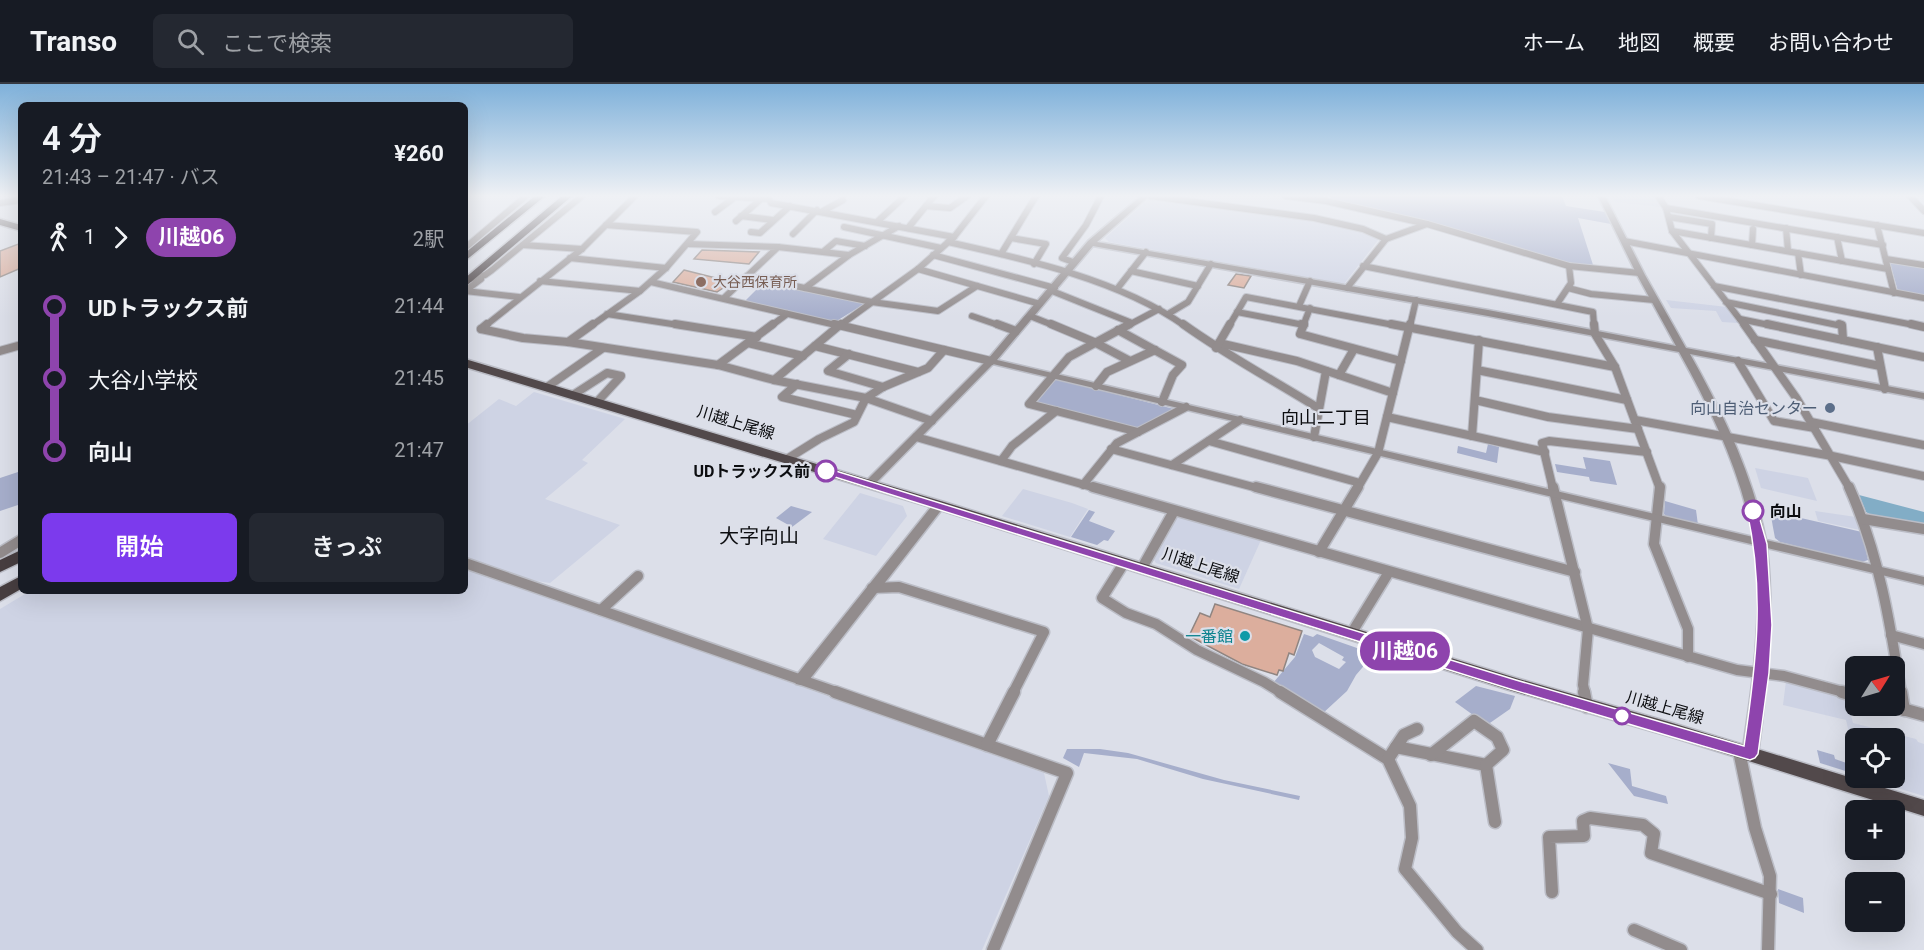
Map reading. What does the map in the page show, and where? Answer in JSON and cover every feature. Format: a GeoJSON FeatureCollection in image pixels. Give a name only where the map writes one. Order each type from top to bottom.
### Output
{"type":"FeatureCollection","features":[{"type":"Feature","properties":{"kind":"highway"},"geometry":{"type":"LineString","coordinates":[[468,256],[491,236]]}},
{"type":"Feature","properties":{"kind":"highway"},"geometry":{"type":"LineString","coordinates":[[468,282],[520,236]]}},
{"type":"Feature","properties":{"kind":"highway"},"geometry":{"type":"LineString","coordinates":[[0,567],[18,557]]}},
{"type":"Feature","properties":{"kind":"highway"},"geometry":{"type":"LineString","coordinates":[[0,595],[18,583]]}},
{"type":"Feature","properties":{"kind":"main road","name":"川越上尾線"},"geometry":{"type":"LineString","coordinates":[[468,364],[939,505],[1587,707],[1745,752],[1924,808]]}},
{"type":"Feature","properties":{"kind":"street"},"geometry":{"type":"LineString","coordinates":[[468,289],[533,236]]}},
{"type":"Feature","properties":{"kind":"street"},"geometry":{"type":"LineString","coordinates":[[595,236],[582,249],[481,328],[523,338],[568,342],[718,365],[774,380],[866,398],[932,421]]}},
{"type":"Feature","properties":{"kind":"street"},"geometry":{"type":"LineString","coordinates":[[568,342],[651,282],[694,236]]}},
{"type":"Feature","properties":{"kind":"street"},"geometry":{"type":"LineString","coordinates":[[805,288],[849,255],[881,236]]}},
{"type":"Feature","properties":{"kind":"street"},"geometry":{"type":"LineString","coordinates":[[884,236],[941,248]]}},
{"type":"Feature","properties":{"kind":"street"},"geometry":{"type":"LineString","coordinates":[[941,236],[1117,289],[1159,309],[1318,408]]}},
{"type":"Feature","properties":{"kind":"street"},"geometry":{"type":"LineString","coordinates":[[774,380],[839,326],[918,268],[953,236]]}},
{"type":"Feature","properties":{"kind":"street"},"geometry":{"type":"LineString","coordinates":[[1073,262],[1062,258],[1078,236]]}},
{"type":"Feature","properties":{"kind":"street"},"geometry":{"type":"LineString","coordinates":[[869,484],[991,361],[1053,290],[1073,262],[1099,236]]}},
{"type":"Feature","properties":{"kind":"street"},"geometry":{"type":"LineString","coordinates":[[1380,236],[1386,239]]}},
{"type":"Feature","properties":{"kind":"street"},"geometry":{"type":"LineString","coordinates":[[1347,288],[1386,239],[1393,236]]}},
{"type":"Feature","properties":{"kind":"street"},"geometry":{"type":"LineString","coordinates":[[1470,236],[1569,266],[1640,273]]}},
{"type":"Feature","properties":{"kind":"street"},"geometry":{"type":"LineString","coordinates":[[1622,236],[1728,438],[1746,484],[1761,544],[1766,608],[1762,673],[1745,752],[1755,828],[1770,876],[1768,950]]}},
{"type":"Feature","properties":{"kind":"street"},"geometry":{"type":"LineString","coordinates":[[1677,236],[1776,368],[1832,456],[1863,519],[1878,571],[1895,656]]}},
{"type":"Feature","properties":{"kind":"street"},"geometry":{"type":"LineString","coordinates":[[1702,236],[1888,269]]}},
{"type":"Feature","properties":{"kind":"street"},"geometry":{"type":"LineString","coordinates":[[1752,245],[1753,236]]}},
{"type":"Feature","properties":{"kind":"street"},"geometry":{"type":"LineString","coordinates":[[1785,236],[1788,251]]}},
{"type":"Feature","properties":{"kind":"street"},"geometry":{"type":"LineString","coordinates":[[1834,236],[1883,245]]}},
{"type":"Feature","properties":{"kind":"street"},"geometry":{"type":"LineString","coordinates":[[1880,236],[1894,293]]}},
{"type":"Feature","properties":{"kind":"street"},"geometry":{"type":"LineString","coordinates":[[1837,237],[1842,261]]}},
{"type":"Feature","properties":{"kind":"street"},"geometry":{"type":"LineString","coordinates":[[1001,254],[1011,238],[1046,244],[1034,264]]}},
{"type":"Feature","properties":{"kind":"street"},"geometry":{"type":"LineString","coordinates":[[824,251],[836,241],[865,246]]}},
{"type":"Feature","properties":{"kind":"street"},"geometry":{"type":"LineString","coordinates":[[1624,241],[1924,298]]}},
{"type":"Feature","properties":{"kind":"street"},"geometry":{"type":"LineString","coordinates":[[1091,243],[1416,300],[1924,396]]}},
{"type":"Feature","properties":{"kind":"street"},"geometry":{"type":"LineString","coordinates":[[688,244],[778,247],[849,255]]}},
{"type":"Feature","properties":{"kind":"street"},"geometry":{"type":"LineString","coordinates":[[523,245],[582,249]]}},
{"type":"Feature","properties":{"kind":"street"},"geometry":{"type":"LineString","coordinates":[[724,298],[778,247]]}},
{"type":"Feature","properties":{"kind":"street"},"geometry":{"type":"LineString","coordinates":[[1117,289],[1146,252]]}},
{"type":"Feature","properties":{"kind":"street"},"geometry":{"type":"LineString","coordinates":[[1798,253],[1801,276]]}},
{"type":"Feature","properties":{"kind":"street"},"geometry":{"type":"LineString","coordinates":[[933,255],[1053,290],[1132,324]]}},
{"type":"Feature","properties":{"kind":"street"},"geometry":{"type":"LineString","coordinates":[[570,258],[666,268]]}},
{"type":"Feature","properties":{"kind":"street"},"geometry":{"type":"LineString","coordinates":[[1886,259],[1924,265]]}},
{"type":"Feature","properties":{"kind":"street"},"geometry":{"type":"LineString","coordinates":[[1167,314],[1188,302],[1211,264]]}},
{"type":"Feature","properties":{"kind":"street"},"geometry":{"type":"LineString","coordinates":[[1363,266],[1593,312],[1595,334],[1615,368],[1662,490],[1654,544],[1688,629],[1688,657]]}},
{"type":"Feature","properties":{"kind":"street"},"geometry":{"type":"LineString","coordinates":[[1557,304],[1571,283],[1569,266]]}},
{"type":"Feature","properties":{"kind":"street"},"geometry":{"type":"LineString","coordinates":[[918,268],[1040,304]]}},
{"type":"Feature","properties":{"kind":"street"},"geometry":{"type":"LineString","coordinates":[[1131,271],[1198,286]]}},
{"type":"Feature","properties":{"kind":"street"},"geometry":{"type":"LineString","coordinates":[[468,282],[485,275]]}},
{"type":"Feature","properties":{"kind":"street"},"geometry":{"type":"LineString","coordinates":[[747,276],[872,302],[938,311],[977,286]]}},
{"type":"Feature","properties":{"kind":"street"},"geometry":{"type":"LineString","coordinates":[[540,281],[640,291]]}},
{"type":"Feature","properties":{"kind":"street"},"geometry":{"type":"LineString","coordinates":[[1299,306],[1310,281]]}},
{"type":"Feature","properties":{"kind":"street"},"geometry":{"type":"LineString","coordinates":[[651,282],[1924,581]]}},
{"type":"Feature","properties":{"kind":"street"},"geometry":{"type":"LineString","coordinates":[[1714,286],[1924,327]]}},
{"type":"Feature","properties":{"kind":"street"},"geometry":{"type":"LineString","coordinates":[[1568,288],[1592,294],[1654,300]]}},
{"type":"Feature","properties":{"kind":"street"},"geometry":{"type":"LineString","coordinates":[[468,291],[519,297]]}},
{"type":"Feature","properties":{"kind":"street"},"geometry":{"type":"LineString","coordinates":[[1218,346],[1246,297],[1615,368]]}},
{"type":"Feature","properties":{"kind":"street"},"geometry":{"type":"LineString","coordinates":[[1319,552],[1378,453],[1416,300]]}},
{"type":"Feature","properties":{"kind":"street"},"geometry":{"type":"LineString","coordinates":[[1726,302],[1842,325],[1843,340]]}},
{"type":"Feature","properties":{"kind":"street"},"geometry":{"type":"LineString","coordinates":[[1310,308],[1300,334],[1401,361]]}},
{"type":"Feature","properties":{"kind":"street"},"geometry":{"type":"LineString","coordinates":[[1138,432],[1029,404],[1069,357],[1159,309]]}},
{"type":"Feature","properties":{"kind":"street"},"geometry":{"type":"LineString","coordinates":[[1237,312],[1304,325]]}},
{"type":"Feature","properties":{"kind":"street"},"geometry":{"type":"LineString","coordinates":[[607,314],[757,337]]}},
{"type":"Feature","properties":{"kind":"street"},"geometry":{"type":"LineString","coordinates":[[718,365],[787,314]]}},
{"type":"Feature","properties":{"kind":"street"},"geometry":{"type":"LineString","coordinates":[[972,316],[1016,331]]}},
{"type":"Feature","properties":{"kind":"street"},"geometry":{"type":"LineString","coordinates":[[1030,316],[1094,342],[1130,361]]}},
{"type":"Feature","properties":{"kind":"street"},"geometry":{"type":"LineString","coordinates":[[1740,319],[1924,357]]}},
{"type":"Feature","properties":{"kind":"street"},"geometry":{"type":"LineString","coordinates":[[1118,330],[1182,365],[1173,375],[1162,402]]}},
{"type":"Feature","properties":{"kind":"street"},"geometry":{"type":"LineString","coordinates":[[1472,436],[1479,340]]}},
{"type":"Feature","properties":{"kind":"street"},"geometry":{"type":"LineString","coordinates":[[1755,340],[1880,366]]}},
{"type":"Feature","properties":{"kind":"street"},"geometry":{"type":"LineString","coordinates":[[748,343],[803,356]]}},
{"type":"Feature","properties":{"kind":"street"},"geometry":{"type":"LineString","coordinates":[[0,351],[18,346]]}},
{"type":"Feature","properties":{"kind":"street"},"geometry":{"type":"LineString","coordinates":[[815,346],[918,372]]}},
{"type":"Feature","properties":{"kind":"street"},"geometry":{"type":"LineString","coordinates":[[1218,346],[1267,353],[1393,393]]}},
{"type":"Feature","properties":{"kind":"street"},"geometry":{"type":"LineString","coordinates":[[1877,347],[1885,389]]}},
{"type":"Feature","properties":{"kind":"street"},"geometry":{"type":"LineString","coordinates":[[547,387],[603,348]]}},
{"type":"Feature","properties":{"kind":"street"},"geometry":{"type":"LineString","coordinates":[[1339,375],[1354,349]]}},
{"type":"Feature","properties":{"kind":"street"},"geometry":{"type":"LineString","coordinates":[[787,459],[854,422],[866,398],[883,387],[928,368],[944,350]]}},
{"type":"Feature","properties":{"kind":"street"},"geometry":{"type":"LineString","coordinates":[[1096,386],[1107,372],[1155,350]]}},
{"type":"Feature","properties":{"kind":"street"},"geometry":{"type":"LineString","coordinates":[[849,354],[828,372],[883,387]]}},
{"type":"Feature","properties":{"kind":"street"},"geometry":{"type":"LineString","coordinates":[[1738,361],[1774,421],[1813,425],[1924,445]]}},
{"type":"Feature","properties":{"kind":"street"},"geometry":{"type":"LineString","coordinates":[[1314,437],[1326,370]]}},
{"type":"Feature","properties":{"kind":"street"},"geometry":{"type":"LineString","coordinates":[[1477,370],[1627,400]]}},
{"type":"Feature","properties":{"kind":"street"},"geometry":{"type":"LineString","coordinates":[[573,395],[607,373],[621,376],[597,402]]}},
{"type":"Feature","properties":{"kind":"street"},"geometry":{"type":"LineString","coordinates":[[797,384],[782,397],[857,415]]}},
{"type":"Feature","properties":{"kind":"street"},"geometry":{"type":"LineString","coordinates":[[1475,400],[1548,417],[1638,429]]}},
{"type":"Feature","properties":{"kind":"street"},"geometry":{"type":"LineString","coordinates":[[1083,485],[1117,443],[1186,407]]}},
{"type":"Feature","properties":{"kind":"street"},"geometry":{"type":"LineString","coordinates":[[1001,461],[1012,446],[1056,411]]}},
{"type":"Feature","properties":{"kind":"street"},"geometry":{"type":"LineString","coordinates":[[1387,417],[1545,452]]}},
{"type":"Feature","properties":{"kind":"street"},"geometry":{"type":"LineString","coordinates":[[1172,465],[1240,420]]}},
{"type":"Feature","properties":{"kind":"street"},"geometry":{"type":"LineString","coordinates":[[1635,420],[1832,456],[1924,476]]}},
{"type":"Feature","properties":{"kind":"street"},"geometry":{"type":"LineString","coordinates":[[916,437],[1688,657],[1737,670],[1784,676],[1845,693]]}},
{"type":"Feature","properties":{"kind":"street"},"geometry":{"type":"LineString","coordinates":[[1209,441],[1360,483]]}},
{"type":"Feature","properties":{"kind":"street"},"geometry":{"type":"LineString","coordinates":[[1587,707],[1583,685],[1588,629],[1542,443],[1549,441],[1647,452]]}},
{"type":"Feature","properties":{"kind":"street"},"geometry":{"type":"LineString","coordinates":[[1111,449],[1575,572]]}},
{"type":"Feature","properties":{"kind":"street"},"geometry":{"type":"LineString","coordinates":[[801,680],[939,505]]}},
{"type":"Feature","properties":{"kind":"street"},"geometry":{"type":"LineString","coordinates":[[1142,568],[1174,511]]}},
{"type":"Feature","properties":{"kind":"street"},"geometry":{"type":"LineString","coordinates":[[1863,519],[1924,529]]}},
{"type":"Feature","properties":{"kind":"street"},"geometry":{"type":"LineString","coordinates":[[0,553],[18,542]]}},
{"type":"Feature","properties":{"kind":"street"},"geometry":{"type":"LineString","coordinates":[[1124,563],[1102,598],[1105,602],[1156,624],[1197,650],[1264,682],[1388,759],[1410,806],[1412,838],[1405,869],[1457,932],[1477,950]]}},
{"type":"Feature","properties":{"kind":"street"},"geometry":{"type":"LineString","coordinates":[[468,564],[1067,773],[993,950]]}},
{"type":"Feature","properties":{"kind":"street"},"geometry":{"type":"LineString","coordinates":[[1351,634],[1389,572]]}},
{"type":"Feature","properties":{"kind":"street"},"geometry":{"type":"LineString","coordinates":[[601,610],[638,576]]}},
{"type":"Feature","properties":{"kind":"street"},"geometry":{"type":"LineString","coordinates":[[872,588],[899,587],[1044,632],[987,745]]}},
{"type":"Feature","properties":{"kind":"street"},"geometry":{"type":"LineString","coordinates":[[1891,635],[1924,644]]}},
{"type":"Feature","properties":{"kind":"street"},"geometry":{"type":"LineString","coordinates":[[1905,710],[1924,715]]}},
{"type":"Feature","properties":{"kind":"street"},"geometry":{"type":"LineString","coordinates":[[1431,755],[1474,721],[1497,737],[1503,750],[1486,765]]}},
{"type":"Feature","properties":{"kind":"street"},"geometry":{"type":"LineString","coordinates":[[1388,759],[1404,735],[1417,729]]}},
{"type":"Feature","properties":{"kind":"street"},"geometry":{"type":"LineString","coordinates":[[1396,747],[1486,765]]}},
{"type":"Feature","properties":{"kind":"street"},"geometry":{"type":"LineString","coordinates":[[1486,765],[1495,822]]}},
{"type":"Feature","properties":{"kind":"street"},"geometry":{"type":"LineString","coordinates":[[1552,892],[1549,837],[1584,836],[1583,821],[1590,818],[1643,825],[1654,834],[1651,853],[1771,894]]}},
{"type":"Feature","properties":{"kind":"street"},"geometry":{"type":"LineString","coordinates":[[1634,930],[1681,950]]}},
{"type":"Feature","properties":{"kind":"shaded area"},"geometry":{"type":"Polygon","coordinates":[[[1373,236],[1379,239],[1344,284],[1109,242],[1105,238],[1373,236]]]}},
{"type":"Feature","properties":{"kind":"shaded area"},"geometry":{"type":"Polygon","coordinates":[[[1464,236],[1584,236],[1594,268],[1572,265],[1464,236]]]}},
{"type":"Feature","properties":{"kind":"shaded area"},"geometry":{"type":"Polygon","coordinates":[[[1889,260],[1924,266],[1924,296],[1898,291],[1889,260]]]}},
{"type":"Feature","properties":{"kind":"shaded area"},"geometry":{"type":"Polygon","coordinates":[[[765,281],[864,304],[835,322],[745,301],[765,281]]]}},
{"type":"Feature","properties":{"kind":"shaded area"},"geometry":{"type":"Polygon","coordinates":[[[1666,300],[1727,307],[1738,323],[1722,322],[1716,311],[1671,308],[1666,300]]]}},
{"type":"Feature","properties":{"kind":"shaded area"},"geometry":{"type":"Polygon","coordinates":[[[1056,379],[1174,409],[1137,428],[1037,402],[1056,379]]]}},
{"type":"Feature","properties":{"kind":"shaded area"},"geometry":{"type":"Polygon","coordinates":[[[534,392],[625,419],[582,460],[588,463],[545,499],[620,525],[550,583],[536,581],[468,559],[468,424],[499,399],[516,406],[534,392]]]}},
{"type":"Feature","properties":{"kind":"shaded area"},"geometry":{"type":"Polygon","coordinates":[[[1488,444],[1499,447],[1497,463],[1457,453],[1458,446],[1486,453],[1488,444]]]}},
{"type":"Feature","properties":{"kind":"shaded area"},"geometry":{"type":"Polygon","coordinates":[[[1583,457],[1610,461],[1617,485],[1590,481],[1589,477],[1557,472],[1555,464],[1586,469],[1583,457]]]}},
{"type":"Feature","properties":{"kind":"shaded area"},"geometry":{"type":"Polygon","coordinates":[[[1755,468],[1808,478],[1817,501],[1761,488],[1755,468]]]}},
{"type":"Feature","properties":{"kind":"shaded area"},"geometry":{"type":"Polygon","coordinates":[[[18,472],[18,505],[0,511],[0,478],[18,472]]]}},
{"type":"Feature","properties":{"kind":"shaded area"},"geometry":{"type":"Polygon","coordinates":[[[1023,489],[1088,509],[1070,537],[1002,516],[1023,489]]]}},
{"type":"Feature","properties":{"kind":"shaded area"},"geometry":{"type":"Polygon","coordinates":[[[860,493],[903,506],[907,516],[876,556],[823,539],[860,493]]]}},
{"type":"Feature","properties":{"kind":"shaded area"},"geometry":{"type":"Polygon","coordinates":[[[1859,495],[1924,512],[1924,526],[1875,517],[1866,512],[1859,495]]]}},
{"type":"Feature","properties":{"kind":"shaded area"},"geometry":{"type":"Polygon","coordinates":[[[1665,501],[1696,510],[1698,525],[1668,518],[1664,514],[1665,501]]]}},
{"type":"Feature","properties":{"kind":"shaded area"},"geometry":{"type":"Polygon","coordinates":[[[791,506],[812,512],[792,527],[776,518],[791,506]]]}},
{"type":"Feature","properties":{"kind":"shaded area"},"geometry":{"type":"Polygon","coordinates":[[[1089,510],[1095,512],[1089,521],[1115,531],[1108,541],[1104,540],[1097,545],[1071,537],[1089,510]]]}},
{"type":"Feature","properties":{"kind":"shaded area"},"geometry":{"type":"Polygon","coordinates":[[[1770,511],[1862,532],[1868,560],[1862,562],[1780,542],[1775,538],[1770,511]]]}},
{"type":"Feature","properties":{"kind":"shaded area"},"geometry":{"type":"Polygon","coordinates":[[[1815,511],[1856,517],[1860,530],[1818,521],[1815,511]]]}},
{"type":"Feature","properties":{"kind":"shaded area"},"geometry":{"type":"Polygon","coordinates":[[[1182,517],[1261,540],[1239,589],[1156,563],[1154,560],[1177,518],[1182,517]]]}},
{"type":"Feature","properties":{"kind":"shaded area"},"geometry":{"type":"Polygon","coordinates":[[[468,568],[1044,773],[1049,796],[982,950],[0,950],[0,609],[25,594],[468,594],[468,568]]]}},
{"type":"Feature","properties":{"kind":"shaded area"},"geometry":{"type":"Polygon","coordinates":[[[1304,634],[1313,637],[1317,634],[1374,654],[1356,675],[1347,691],[1322,714],[1273,683],[1295,657],[1304,634]],[[1319,643],[1312,650],[1315,657],[1339,669],[1346,662],[1342,660],[1344,657],[1319,643]]]}},
{"type":"Feature","properties":{"kind":"shaded area"},"geometry":{"type":"Polygon","coordinates":[[[1786,681],[1845,697],[1845,716],[1851,716],[1853,723],[1873,728],[1848,728],[1846,720],[1783,705],[1786,681]]]}},
{"type":"Feature","properties":{"kind":"shaded area"},"geometry":{"type":"Polygon","coordinates":[[[1476,686],[1515,696],[1510,709],[1487,725],[1455,702],[1476,686]]]}},
{"type":"Feature","properties":{"kind":"shaded area"},"geometry":{"type":"Polygon","coordinates":[[[1905,736],[1924,744],[1924,796],[1897,788],[1905,788],[1905,736]]]}},
{"type":"Feature","properties":{"kind":"shaded area"},"geometry":{"type":"Polygon","coordinates":[[[1067,749],[1100,749],[1128,753],[1224,780],[1300,796],[1299,800],[1203,779],[1137,759],[1084,753],[1079,767],[1063,758],[1067,749]]]}},
{"type":"Feature","properties":{"kind":"shaded area"},"geometry":{"type":"Polygon","coordinates":[[[1817,750],[1834,755],[1835,759],[1845,762],[1845,771],[1820,763],[1817,750]]]}},
{"type":"Feature","properties":{"kind":"shaded area"},"geometry":{"type":"Polygon","coordinates":[[[1608,763],[1630,769],[1632,786],[1666,796],[1668,804],[1634,796],[1608,763]]]}},
{"type":"Feature","properties":{"kind":"shaded area"},"geometry":{"type":"Polygon","coordinates":[[[1778,889],[1803,898],[1804,913],[1779,903],[1778,889]]]}},
{"type":"Feature","properties":{"kind":"building"},"geometry":{"type":"Polygon","coordinates":[[[18,244],[18,269],[0,277],[0,251],[18,244]]]}},
{"type":"Feature","properties":{"kind":"building"},"geometry":{"type":"Polygon","coordinates":[[[702,250],[759,252],[749,264],[694,259],[702,250]]]}},
{"type":"Feature","properties":{"kind":"building"},"geometry":{"type":"Polygon","coordinates":[[[684,270],[732,282],[717,292],[673,282],[684,270]]]}},
{"type":"Feature","properties":{"kind":"building"},"geometry":{"type":"Polygon","coordinates":[[[1236,274],[1251,276],[1244,288],[1228,285],[1236,274]]]}},
{"type":"Feature","properties":{"kind":"building","name":"一番館"},"geometry":{"type":"Polygon","coordinates":[[[1215,604],[1302,631],[1294,655],[1289,653],[1283,671],[1279,670],[1277,675],[1242,664],[1189,636],[1200,613],[1210,617],[1215,604]]]}},
{"type":"Feature","properties":{"kind":"bus line","name":"川越06"},"geometry":{"type":"LineString","coordinates":[[826,471],[1515,685],[1750,754],[1762,673],[1766,608],[1761,544],[1753,511]]}},
{"type":"Feature","properties":{"kind":"place","name":"大谷西保育所"},"geometry":{"type":"Point","coordinates":[701,282]}},
{"type":"Feature","properties":{"kind":"place","name":"向山自治センター"},"geometry":{"type":"Point","coordinates":[1830,408]}},
{"type":"Feature","properties":{"kind":"place","name":"UDトラックス前"},"geometry":{"type":"Point","coordinates":[826,471]}},
{"type":"Feature","properties":{"kind":"place","name":"向山"},"geometry":{"type":"Point","coordinates":[1753,511]}},
{"type":"Feature","properties":{"kind":"place","name":"一番館"},"geometry":{"type":"Point","coordinates":[1245,636]}},
{"type":"Feature","properties":{"kind":"district","name":"向山二丁目"},"geometry":{"type":"Point","coordinates":[1326,418]}},
{"type":"Feature","properties":{"kind":"district","name":"大字向山"},"geometry":{"type":"Point","coordinates":[759,536]}}]}
